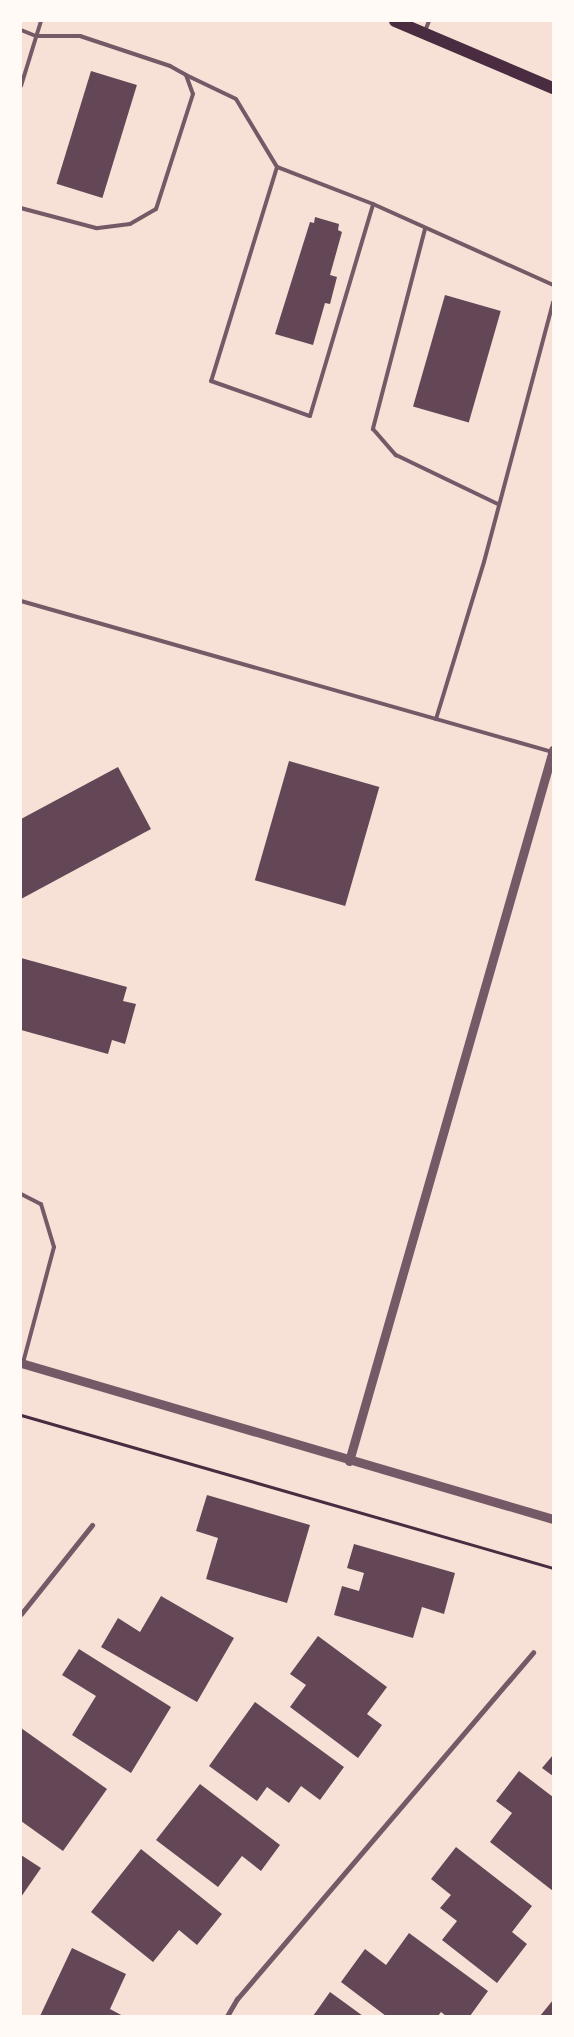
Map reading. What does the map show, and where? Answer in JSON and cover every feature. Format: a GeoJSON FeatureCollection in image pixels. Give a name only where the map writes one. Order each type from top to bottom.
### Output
{"type":"FeatureCollection","features":[{"type":"Feature","properties":{"kind":"main road"},"geometry":{"type":"LineString","coordinates":[[395,21],[553,88]]}},
{"type":"Feature","properties":{"kind":"street"},"geometry":{"type":"LineString","coordinates":[[349,1461],[552,751]]}},
{"type":"Feature","properties":{"kind":"street"},"geometry":{"type":"LineString","coordinates":[[22,1364],[349,1461],[553,1518]]}},
{"type":"Feature","properties":{"kind":"street"},"geometry":{"type":"LineString","coordinates":[[21,1614],[92,1524]]}},
{"type":"Feature","properties":{"kind":"street"},"geometry":{"type":"LineString","coordinates":[[227,2016],[237,1999],[533,1652]]}},
{"type":"Feature","properties":{"kind":"lane"},"geometry":{"type":"LineString","coordinates":[[21,86],[41,21]]}},
{"type":"Feature","properties":{"kind":"lane"},"geometry":{"type":"LineString","coordinates":[[424,34],[430,21]]}},
{"type":"Feature","properties":{"kind":"lane"},"geometry":{"type":"LineString","coordinates":[[21,30],[36,36],[80,36],[170,66],[236,99],[277,167],[373,204],[425,230],[553,285]]}},
{"type":"Feature","properties":{"kind":"lane"},"geometry":{"type":"LineString","coordinates":[[21,208],[96,228],[130,224],[156,209],[193,94],[186,75]]}},
{"type":"Feature","properties":{"kind":"lane"},"geometry":{"type":"LineString","coordinates":[[277,167],[212,381],[310,416],[373,204]]}},
{"type":"Feature","properties":{"kind":"lane"},"geometry":{"type":"LineString","coordinates":[[425,230],[373,430],[396,455],[498,504]]}},
{"type":"Feature","properties":{"kind":"lane"},"geometry":{"type":"LineString","coordinates":[[436,719],[498,504],[553,302]]}},
{"type":"Feature","properties":{"kind":"lane"},"geometry":{"type":"LineString","coordinates":[[21,601],[552,751]]}},
{"type":"Feature","properties":{"kind":"lane"},"geometry":{"type":"LineString","coordinates":[[21,1194],[41,1204],[54,1246],[22,1364]]}},
{"type":"Feature","properties":{"kind":"path"},"geometry":{"type":"LineString","coordinates":[[21,1415],[553,1568]]}},
{"type":"Feature","properties":{"kind":"building"},"geometry":{"type":"Polygon","coordinates":[[[91,71],[137,85],[102,198],[57,184],[91,71]]]}},
{"type":"Feature","properties":{"kind":"building"},"geometry":{"type":"Polygon","coordinates":[[[315,217],[339,224],[338,230],[342,232],[330,275],[337,277],[330,304],[325,303],[313,345],[275,334],[310,222],[314,223],[315,217]]]}},
{"type":"Feature","properties":{"kind":"building"},"geometry":{"type":"Polygon","coordinates":[[[445,295],[501,311],[469,422],[413,407],[445,295]]]}},
{"type":"Feature","properties":{"kind":"building"},"geometry":{"type":"Polygon","coordinates":[[[289,761],[379,787],[345,906],[255,880],[289,761]]]}},
{"type":"Feature","properties":{"kind":"building"},"geometry":{"type":"Polygon","coordinates":[[[118,767],[151,829],[21,899],[21,819],[118,767]]]}},
{"type":"Feature","properties":{"kind":"building"},"geometry":{"type":"Polygon","coordinates":[[[21,958],[127,987],[123,1001],[136,1004],[125,1044],[112,1040],[108,1054],[21,1030],[21,958]]]}},
{"type":"Feature","properties":{"kind":"building"},"geometry":{"type":"Polygon","coordinates":[[[207,1495],[310,1525],[287,1603],[206,1579],[218,1538],[196,1531],[207,1495]]]}},
{"type":"Feature","properties":{"kind":"building"},"geometry":{"type":"Polygon","coordinates":[[[354,1544],[455,1573],[444,1614],[422,1607],[413,1638],[334,1615],[342,1586],[359,1591],[364,1573],[347,1568],[354,1544]]]}},
{"type":"Feature","properties":{"kind":"building"},"geometry":{"type":"Polygon","coordinates":[[[161,1596],[234,1638],[197,1702],[101,1647],[118,1618],[140,1632],[161,1596]]]}},
{"type":"Feature","properties":{"kind":"building"},"geometry":{"type":"Polygon","coordinates":[[[318,1636],[387,1687],[367,1714],[382,1725],[358,1758],[290,1707],[306,1685],[290,1674],[318,1636]]]}},
{"type":"Feature","properties":{"kind":"building"},"geometry":{"type":"Polygon","coordinates":[[[79,1649],[171,1707],[131,1773],[72,1735],[96,1696],[62,1675],[79,1649]]]}},
{"type":"Feature","properties":{"kind":"building"},"geometry":{"type":"Polygon","coordinates":[[[255,1702],[344,1767],[320,1800],[301,1786],[289,1803],[267,1787],[257,1801],[209,1766],[255,1702]]]}},
{"type":"Feature","properties":{"kind":"building"},"geometry":{"type":"Polygon","coordinates":[[[21,1728],[107,1789],[63,1851],[21,1821],[21,1728]]]}},
{"type":"Feature","properties":{"kind":"building"},"geometry":{"type":"Polygon","coordinates":[[[553,1755],[553,1776],[542,1768],[553,1755]]]}},
{"type":"Feature","properties":{"kind":"building"},"geometry":{"type":"Polygon","coordinates":[[[519,1771],[553,1797],[553,1891],[490,1842],[512,1813],[496,1801],[519,1771]]]}},
{"type":"Feature","properties":{"kind":"building"},"geometry":{"type":"Polygon","coordinates":[[[200,1784],[280,1845],[261,1871],[242,1856],[218,1887],[156,1840],[200,1784]]]}},
{"type":"Feature","properties":{"kind":"building"},"geometry":{"type":"Polygon","coordinates":[[[456,1847],[532,1906],[512,1932],[527,1944],[497,1983],[442,1940],[457,1921],[440,1908],[451,1895],[431,1879],[456,1847]]]}},
{"type":"Feature","properties":{"kind":"building"},"geometry":{"type":"Polygon","coordinates":[[[141,1849],[222,1914],[197,1945],[179,1930],[153,1962],[91,1912],[141,1849]]]}},
{"type":"Feature","properties":{"kind":"building"},"geometry":{"type":"Polygon","coordinates":[[[21,1855],[41,1868],[21,1897],[21,1855]]]}},
{"type":"Feature","properties":{"kind":"building"},"geometry":{"type":"Polygon","coordinates":[[[409,1933],[488,1991],[470,2016],[446,2016],[441,2012],[438,2016],[386,2016],[341,1982],[365,1949],[386,1965],[409,1933]]]}},
{"type":"Feature","properties":{"kind":"building"},"geometry":{"type":"Polygon","coordinates":[[[72,1948],[126,1974],[110,2009],[123,2016],[40,2016],[72,1948]]]}},
{"type":"Feature","properties":{"kind":"building"},"geometry":{"type":"Polygon","coordinates":[[[330,1992],[363,2016],[313,2016],[330,1992]]]}},
{"type":"Feature","properties":{"kind":"building"},"geometry":{"type":"Polygon","coordinates":[[[553,2000],[553,2016],[540,2016],[553,2000]]]}}]}
